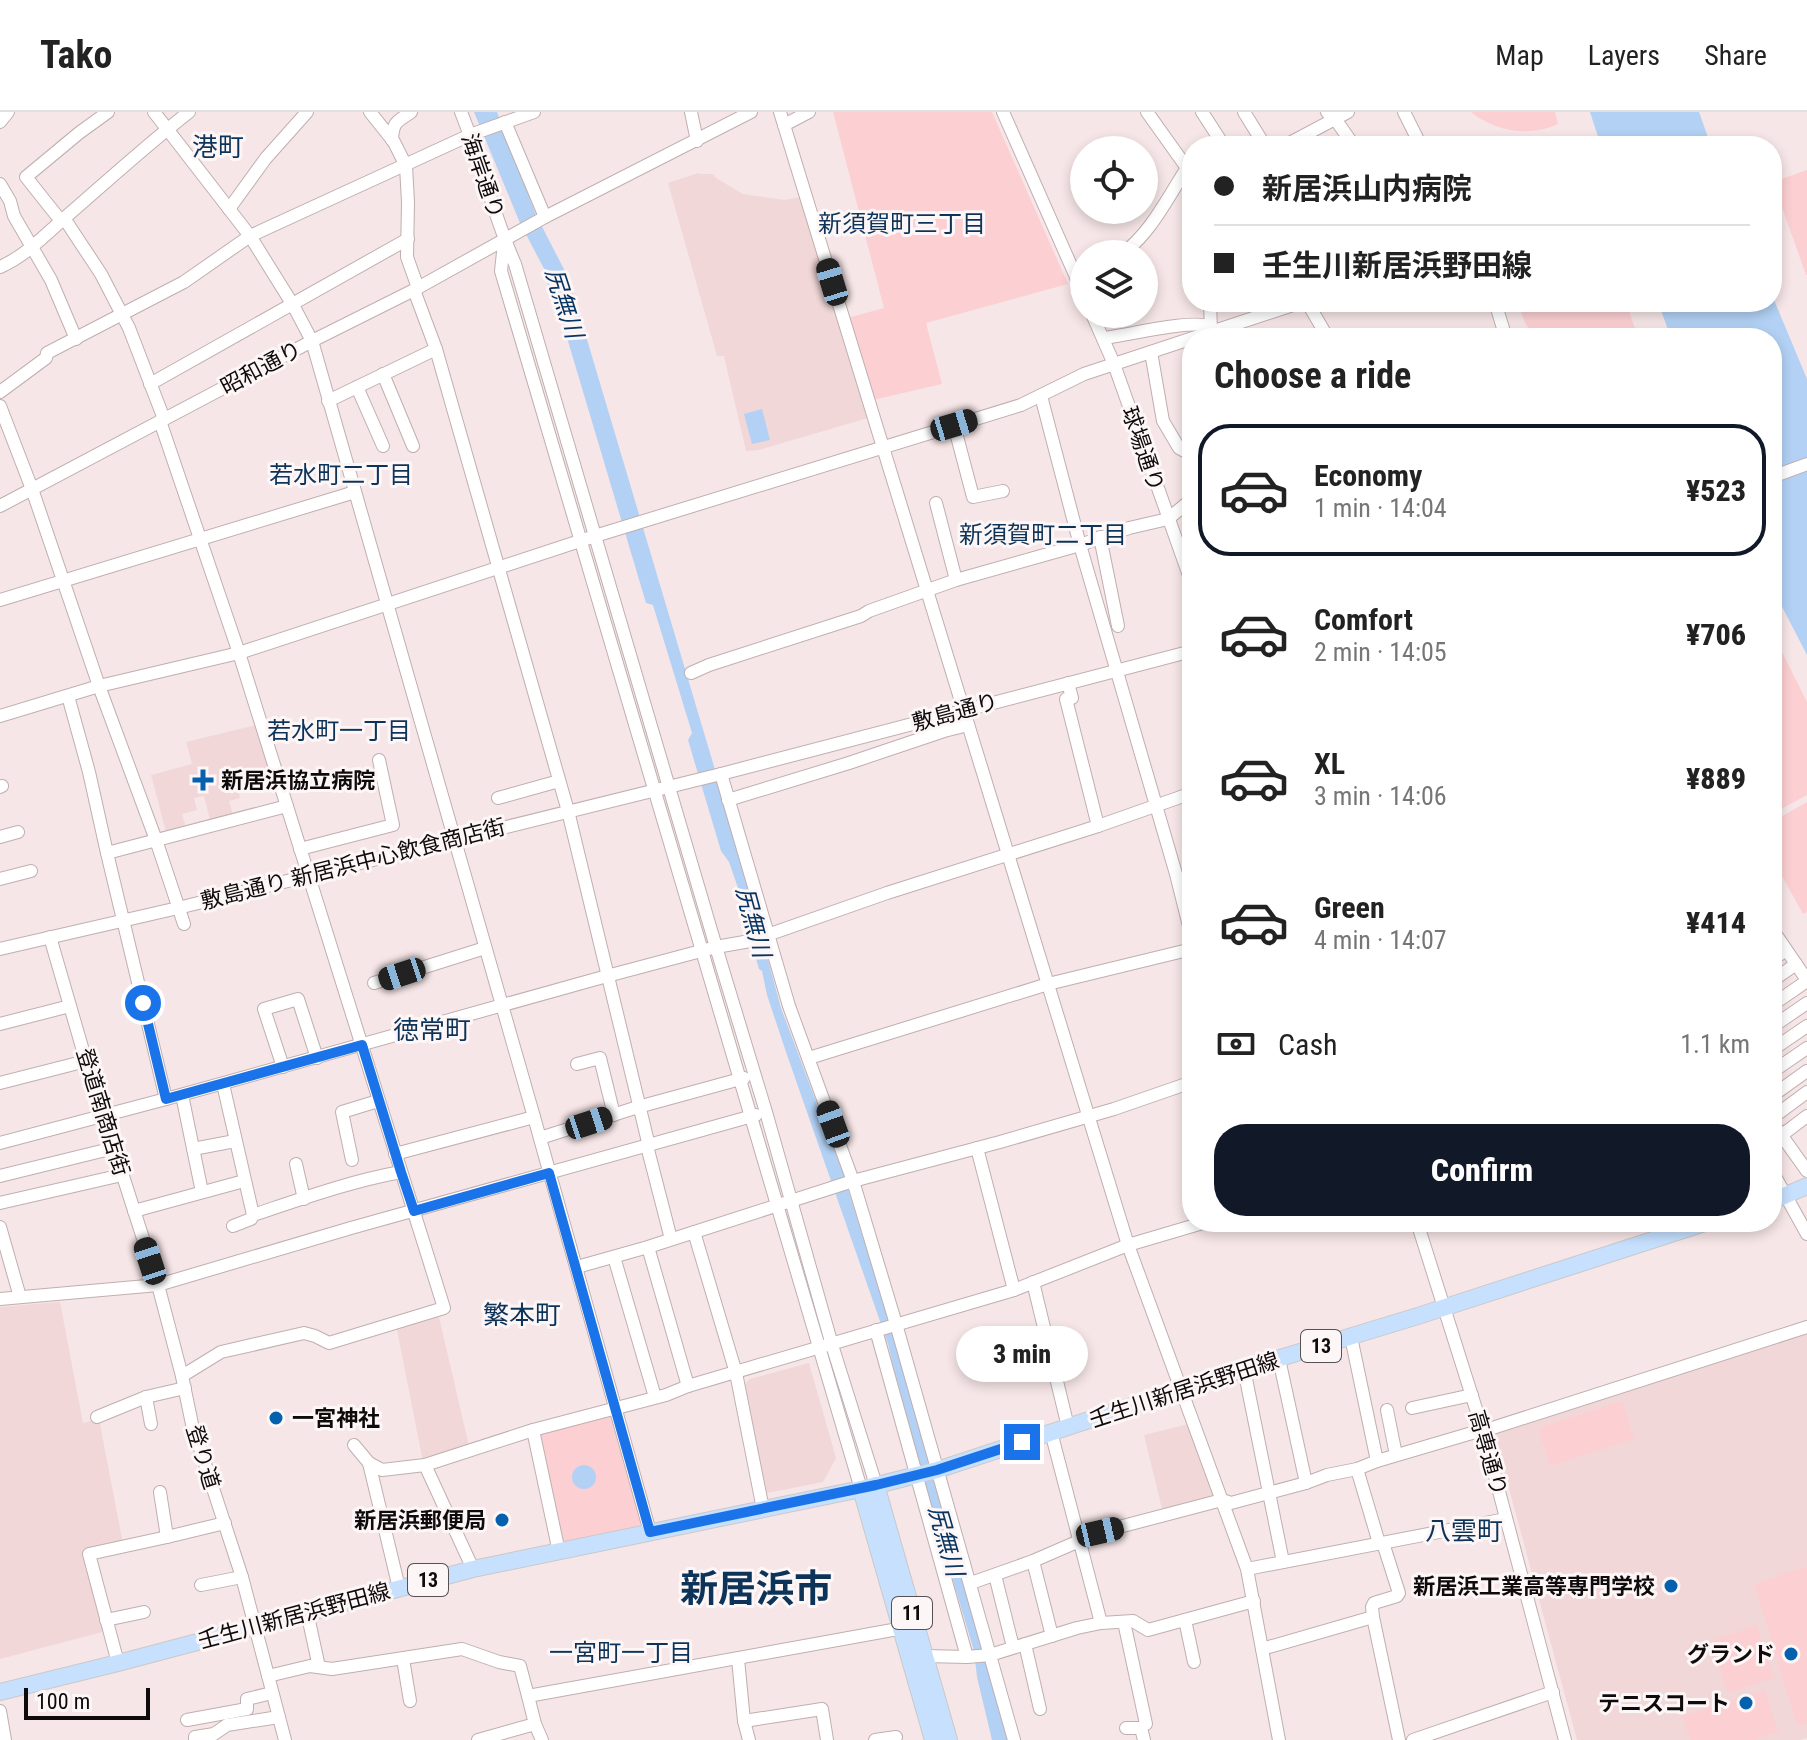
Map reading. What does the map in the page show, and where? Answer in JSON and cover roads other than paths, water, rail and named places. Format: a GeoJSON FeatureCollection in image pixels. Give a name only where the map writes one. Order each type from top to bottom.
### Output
{"type":"FeatureCollection","features":[{"type":"Feature","properties":{"kind":"main road"},"geometry":{"type":"LineString","coordinates":[[1782,1198],[1807,1186]]}},
{"type":"Feature","properties":{"kind":"main road","name":"壬生川新居浜野田線"},"geometry":{"type":"LineString","coordinates":[[0,1692],[473,1569],[927,1473],[1677,1232]]}},
{"type":"Feature","properties":{"kind":"main road","name":"11"},"geometry":{"type":"LineString","coordinates":[[868,1487],[909,1627],[933,1740]]}},
{"type":"Feature","properties":{"kind":"main road","name":"11"},"geometry":{"type":"LineString","coordinates":[[909,1627],[925,1656],[949,1740]]}},
{"type":"Feature","properties":{"kind":"street"},"geometry":{"type":"LineString","coordinates":[[0,122],[8,112]]}},
{"type":"Feature","properties":{"kind":"street"},"geometry":{"type":"LineString","coordinates":[[97,1417],[183,1382],[221,1352],[304,1333],[329,1343],[444,1308],[239,653],[150,384],[129,328],[101,274],[63,220],[26,177],[108,112]]}},
{"type":"Feature","properties":{"kind":"street"},"geometry":{"type":"LineString","coordinates":[[154,112],[250,236],[312,341],[650,1532]]}},
{"type":"Feature","properties":{"kind":"street"},"geometry":{"type":"LineString","coordinates":[[0,267],[14,261],[33,246],[189,112]]}},
{"type":"Feature","properties":{"kind":"street"},"geometry":{"type":"LineString","coordinates":[[229,209],[266,158],[307,112]]}},
{"type":"Feature","properties":{"kind":"street"},"geometry":{"type":"LineString","coordinates":[[370,112],[392,140],[406,166],[407,257],[568,811],[671,1239]]}},
{"type":"Feature","properties":{"kind":"street"},"geometry":{"type":"LineString","coordinates":[[392,140],[395,123],[411,112]]}},
{"type":"Feature","properties":{"kind":"street","name":"海岸通り"},"geometry":{"type":"LineString","coordinates":[[461,112],[475,133],[504,240]]}},
{"type":"Feature","properties":{"kind":"street"},"geometry":{"type":"LineString","coordinates":[[0,392],[46,358],[47,353],[184,282],[250,236],[475,133],[534,112]]}},
{"type":"Feature","properties":{"kind":"street"},"geometry":{"type":"LineString","coordinates":[[691,112],[697,141]]}},
{"type":"Feature","properties":{"kind":"street","name":"昭和通り"},"geometry":{"type":"LineString","coordinates":[[0,506],[416,289],[543,218],[751,112]]}},
{"type":"Feature","properties":{"kind":"street"},"geometry":{"type":"LineString","coordinates":[[809,112],[782,119],[1128,1245],[1247,1569],[1279,1740]]}},
{"type":"Feature","properties":{"kind":"street"},"geometry":{"type":"LineString","coordinates":[[1003,112],[1070,256]]}},
{"type":"Feature","properties":{"kind":"street"},"geometry":{"type":"LineString","coordinates":[[1147,112],[1182,161]]}},
{"type":"Feature","properties":{"kind":"street"},"geometry":{"type":"LineString","coordinates":[[1202,112],[1218,136]]}},
{"type":"Feature","properties":{"kind":"street"},"geometry":{"type":"LineString","coordinates":[[1244,112],[1259,136]]}},
{"type":"Feature","properties":{"kind":"street"},"geometry":{"type":"LineString","coordinates":[[1299,136],[1332,114],[1348,112]]}},
{"type":"Feature","properties":{"kind":"street"},"geometry":{"type":"LineString","coordinates":[[1404,112],[1416,136]]}},
{"type":"Feature","properties":{"kind":"street"},"geometry":{"type":"LineString","coordinates":[[1332,114],[1347,136]]}},
{"type":"Feature","properties":{"kind":"street"},"geometry":{"type":"LineString","coordinates":[[504,123],[543,218]]}},
{"type":"Feature","properties":{"kind":"street"},"geometry":{"type":"LineString","coordinates":[[1138,240],[1182,181]]}},
{"type":"Feature","properties":{"kind":"street"},"geometry":{"type":"LineString","coordinates":[[0,184],[14,216],[51,280],[76,339]]}},
{"type":"Feature","properties":{"kind":"street"},"geometry":{"type":"LineString","coordinates":[[150,384],[408,239]]}},
{"type":"Feature","properties":{"kind":"street"},"geometry":{"type":"LineString","coordinates":[[504,240],[515,264],[617,606],[702,951],[776,1207],[819,1349],[868,1487]]}},
{"type":"Feature","properties":{"kind":"street"},"geometry":{"type":"LineString","coordinates":[[504,240],[501,271],[601,609],[716,947],[755,1075],[832,1345],[868,1487]]}},
{"type":"Feature","properties":{"kind":"street"},"geometry":{"type":"LineString","coordinates":[[1225,328],[1280,312]]}},
{"type":"Feature","properties":{"kind":"street"},"geometry":{"type":"LineString","coordinates":[[1103,338],[1180,326],[1202,324],[1206,328]]}},
{"type":"Feature","properties":{"kind":"street","name":"球場通り"},"geometry":{"type":"LineString","coordinates":[[1098,328],[1182,557]]}},
{"type":"Feature","properties":{"kind":"street"},"geometry":{"type":"LineString","coordinates":[[0,716],[99,686],[239,653],[595,536],[1021,405],[1084,374],[1182,342]]}},
{"type":"Feature","properties":{"kind":"street"},"geometry":{"type":"LineString","coordinates":[[328,401],[436,349]]}},
{"type":"Feature","properties":{"kind":"street"},"geometry":{"type":"LineString","coordinates":[[1151,352],[1163,421],[1182,450]]}},
{"type":"Feature","properties":{"kind":"street"},"geometry":{"type":"LineString","coordinates":[[383,374],[413,446]]}},
{"type":"Feature","properties":{"kind":"street"},"geometry":{"type":"LineString","coordinates":[[357,387],[383,446]]}},
{"type":"Feature","properties":{"kind":"street"},"geometry":{"type":"LineString","coordinates":[[1041,396],[1080,545],[1182,899]]}},
{"type":"Feature","properties":{"kind":"street"},"geometry":{"type":"LineString","coordinates":[[0,406],[184,924]]}},
{"type":"Feature","properties":{"kind":"street"},"geometry":{"type":"LineString","coordinates":[[954,425],[973,497],[1003,491]]}},
{"type":"Feature","properties":{"kind":"street"},"geometry":{"type":"LineString","coordinates":[[1782,473],[1807,464]]}},
{"type":"Feature","properties":{"kind":"street"},"geometry":{"type":"LineString","coordinates":[[0,600],[355,492]]}},
{"type":"Feature","properties":{"kind":"street"},"geometry":{"type":"LineString","coordinates":[[936,503],[956,580]]}},
{"type":"Feature","properties":{"kind":"street"},"geometry":{"type":"LineString","coordinates":[[691,673],[861,616],[927,589],[1168,519],[1182,507]]}},
{"type":"Feature","properties":{"kind":"street"},"geometry":{"type":"LineString","coordinates":[[1100,537],[1118,626]]}},
{"type":"Feature","properties":{"kind":"street"},"geometry":{"type":"LineString","coordinates":[[601,609],[617,606]]}},
{"type":"Feature","properties":{"kind":"street","name":"敷島通り"},"geometry":{"type":"LineString","coordinates":[[662,788],[1182,654]]}},
{"type":"Feature","properties":{"kind":"street"},"geometry":{"type":"LineString","coordinates":[[1068,683],[1072,698],[1066,699],[1098,826]]}},
{"type":"Feature","properties":{"kind":"street"},"geometry":{"type":"LineString","coordinates":[[68,696],[89,772],[166,1099]]}},
{"type":"Feature","properties":{"kind":"street"},"geometry":{"type":"LineString","coordinates":[[728,800],[968,725]]}},
{"type":"Feature","properties":{"kind":"street"},"geometry":{"type":"LineString","coordinates":[[300,849],[399,824],[379,760]]}},
{"type":"Feature","properties":{"kind":"street"},"geometry":{"type":"LineString","coordinates":[[719,774],[728,800],[760,938],[809,1058],[894,1324],[969,1657]]}},
{"type":"Feature","properties":{"kind":"street"},"geometry":{"type":"LineString","coordinates":[[498,798],[559,781]]}},
{"type":"Feature","properties":{"kind":"street","name":"敷島通り 新居浜中心飲食商店街"},"geometry":{"type":"LineString","coordinates":[[50,937],[662,788]]}},
{"type":"Feature","properties":{"kind":"street"},"geometry":{"type":"LineString","coordinates":[[0,1143],[104,1117],[607,976],[760,938],[1182,796]]}},
{"type":"Feature","properties":{"kind":"street"},"geometry":{"type":"LineString","coordinates":[[107,853],[287,806]]}},
{"type":"Feature","properties":{"kind":"street"},"geometry":{"type":"LineString","coordinates":[[0,837],[18,832]]}},
{"type":"Feature","properties":{"kind":"street"},"geometry":{"type":"LineString","coordinates":[[0,879],[31,871]]}},
{"type":"Feature","properties":{"kind":"street"},"geometry":{"type":"LineString","coordinates":[[0,949],[50,937]]}},
{"type":"Feature","properties":{"kind":"street","name":"登道南商店街"},"geometry":{"type":"LineString","coordinates":[[50,937],[158,1285]]}},
{"type":"Feature","properties":{"kind":"street"},"geometry":{"type":"LineString","coordinates":[[809,1058],[1182,943]]}},
{"type":"Feature","properties":{"kind":"street"},"geometry":{"type":"LineString","coordinates":[[1782,945],[1807,980],[1782,998]]}},
{"type":"Feature","properties":{"kind":"street"},"geometry":{"type":"LineString","coordinates":[[374,983],[485,948]]}},
{"type":"Feature","properties":{"kind":"street"},"geometry":{"type":"LineString","coordinates":[[1782,953],[1786,950]]}},
{"type":"Feature","properties":{"kind":"street"},"geometry":{"type":"LineString","coordinates":[[1782,974],[1796,964]]}},
{"type":"Feature","properties":{"kind":"street"},"geometry":{"type":"LineString","coordinates":[[283,1067],[264,1009],[298,999],[317,1058]]}},
{"type":"Feature","properties":{"kind":"street"},"geometry":{"type":"LineString","coordinates":[[1782,1020],[1807,1003]]}},
{"type":"Feature","properties":{"kind":"street"},"geometry":{"type":"LineString","coordinates":[[0,1024],[70,1006]]}},
{"type":"Feature","properties":{"kind":"street"},"geometry":{"type":"LineString","coordinates":[[1782,1043],[1807,1026]]}},
{"type":"Feature","properties":{"kind":"street"},"geometry":{"type":"LineString","coordinates":[[1782,1065],[1807,1048]]}},
{"type":"Feature","properties":{"kind":"street"},"geometry":{"type":"LineString","coordinates":[[577,1064],[600,1058],[614,1115]]}},
{"type":"Feature","properties":{"kind":"street"},"geometry":{"type":"LineString","coordinates":[[0,1083],[86,1061]]}},
{"type":"Feature","properties":{"kind":"street"},"geometry":{"type":"LineString","coordinates":[[1782,1089],[1807,1071]]}},
{"type":"Feature","properties":{"kind":"street"},"geometry":{"type":"LineString","coordinates":[[540,1138],[755,1075]]}},
{"type":"Feature","properties":{"kind":"street"},"geometry":{"type":"LineString","coordinates":[[223,1084],[253,1215]]}},
{"type":"Feature","properties":{"kind":"street"},"geometry":{"type":"LineString","coordinates":[[577,1267],[851,1182],[1114,1109],[1182,1085]]}},
{"type":"Feature","properties":{"kind":"street"},"geometry":{"type":"LineString","coordinates":[[1782,1112],[1807,1092]]}},
{"type":"Feature","properties":{"kind":"street"},"geometry":{"type":"LineString","coordinates":[[182,1095],[202,1192]]}},
{"type":"Feature","properties":{"kind":"street"},"geometry":{"type":"LineString","coordinates":[[352,1160],[342,1112],[378,1101]]}},
{"type":"Feature","properties":{"kind":"street"},"geometry":{"type":"LineString","coordinates":[[0,1299],[158,1285],[766,1112]]}},
{"type":"Feature","properties":{"kind":"street"},"geometry":{"type":"LineString","coordinates":[[1807,1116],[1782,1135],[1807,1171]]}},
{"type":"Feature","properties":{"kind":"street"},"geometry":{"type":"LineString","coordinates":[[395,1154],[534,1117]]}},
{"type":"Feature","properties":{"kind":"street"},"geometry":{"type":"LineString","coordinates":[[193,1149],[235,1141]]}},
{"type":"Feature","properties":{"kind":"street"},"geometry":{"type":"LineString","coordinates":[[0,1176],[114,1148]]}},
{"type":"Feature","properties":{"kind":"street"},"geometry":{"type":"LineString","coordinates":[[977,1148],[1014,1290]]}},
{"type":"Feature","properties":{"kind":"street"},"geometry":{"type":"LineString","coordinates":[[296,1164],[304,1199]]}},
{"type":"Feature","properties":{"kind":"street"},"geometry":{"type":"LineString","coordinates":[[233,1226],[251,1219],[253,1215],[377,1176],[401,1172]]}},
{"type":"Feature","properties":{"kind":"street"},"geometry":{"type":"LineString","coordinates":[[0,1203],[122,1175]]}},
{"type":"Feature","properties":{"kind":"street"},"geometry":{"type":"LineString","coordinates":[[134,1211],[244,1181]]}},
{"type":"Feature","properties":{"kind":"street"},"geometry":{"type":"LineString","coordinates":[[1782,1203],[1807,1234]]}},
{"type":"Feature","properties":{"kind":"street"},"geometry":{"type":"LineString","coordinates":[[0,1227],[2,1243],[20,1297]]}},
{"type":"Feature","properties":{"kind":"street"},"geometry":{"type":"LineString","coordinates":[[354,1445],[369,1463],[382,1470],[425,1465],[533,1430],[655,1397],[1014,1290],[1128,1245],[1182,1229]]}},
{"type":"Feature","properties":{"kind":"street"},"geometry":{"type":"LineString","coordinates":[[694,1232],[736,1373],[763,1509]]}},
{"type":"Feature","properties":{"kind":"street"},"geometry":{"type":"LineString","coordinates":[[1420,1232],[1444,1306]]}},
{"type":"Feature","properties":{"kind":"street"},"geometry":{"type":"LineString","coordinates":[[648,1247],[688,1386]]}},
{"type":"Feature","properties":{"kind":"street"},"geometry":{"type":"LineString","coordinates":[[614,1257],[655,1397]]}},
{"type":"Feature","properties":{"kind":"street"},"geometry":{"type":"LineString","coordinates":[[1033,1282],[1068,1427]]}},
{"type":"Feature","properties":{"kind":"street","name":"登り道"},"geometry":{"type":"LineString","coordinates":[[158,1285],[192,1424],[242,1577],[285,1740]]}},
{"type":"Feature","properties":{"kind":"street","name":"高専通り"},"geometry":{"type":"LineString","coordinates":[[1444,1306],[1483,1431],[1565,1740]]}},
{"type":"Feature","properties":{"kind":"street"},"geometry":{"type":"LineString","coordinates":[[971,1583],[1100,1532],[1222,1500],[1231,1503],[1357,1469],[1807,1327]]}},
{"type":"Feature","properties":{"kind":"street"},"geometry":{"type":"LineString","coordinates":[[877,1330],[927,1473],[971,1583],[1014,1740]]}},
{"type":"Feature","properties":{"kind":"street"},"geometry":{"type":"LineString","coordinates":[[1351,1337],[1377,1461]]}},
{"type":"Feature","properties":{"kind":"street"},"geometry":{"type":"LineString","coordinates":[[1279,1359],[1306,1483]]}},
{"type":"Feature","properties":{"kind":"street"},"geometry":{"type":"LineString","coordinates":[[1244,1369],[1283,1562]]}},
{"type":"Feature","properties":{"kind":"street"},"geometry":{"type":"LineString","coordinates":[[1412,1408],[1472,1395]]}},
{"type":"Feature","properties":{"kind":"street"},"geometry":{"type":"LineString","coordinates":[[146,1397],[151,1424]]}},
{"type":"Feature","properties":{"kind":"street"},"geometry":{"type":"LineString","coordinates":[[1387,1410],[1396,1455]]}},
{"type":"Feature","properties":{"kind":"street"},"geometry":{"type":"LineString","coordinates":[[533,1430],[559,1552]]}},
{"type":"Feature","properties":{"kind":"street"},"geometry":{"type":"LineString","coordinates":[[1051,1432],[1101,1623]]}},
{"type":"Feature","properties":{"kind":"street"},"geometry":{"type":"LineString","coordinates":[[369,1463],[399,1588]]}},
{"type":"Feature","properties":{"kind":"street"},"geometry":{"type":"LineString","coordinates":[[425,1465],[473,1569]]}},
{"type":"Feature","properties":{"kind":"street"},"geometry":{"type":"LineString","coordinates":[[1357,1469],[1399,1593],[1374,1603],[1373,1617],[1399,1740]]}},
{"type":"Feature","properties":{"kind":"street"},"geometry":{"type":"LineString","coordinates":[[160,1492],[167,1537]]}},
{"type":"Feature","properties":{"kind":"street"},"geometry":{"type":"LineString","coordinates":[[1247,1569],[1506,1519]]}},
{"type":"Feature","properties":{"kind":"street"},"geometry":{"type":"LineString","coordinates":[[118,1663],[89,1554],[225,1523]]}},
{"type":"Feature","properties":{"kind":"street"},"geometry":{"type":"LineString","coordinates":[[1033,1561],[1052,1636]]}},
{"type":"Feature","properties":{"kind":"street"},"geometry":{"type":"LineString","coordinates":[[995,1575],[1040,1709]]}},
{"type":"Feature","properties":{"kind":"street"},"geometry":{"type":"LineString","coordinates":[[201,1585],[242,1577]]}},
{"type":"Feature","properties":{"kind":"street"},"geometry":{"type":"LineString","coordinates":[[925,1656],[989,1655],[1101,1623],[1133,1621],[1148,1630],[1254,1601]]}},
{"type":"Feature","properties":{"kind":"street"},"geometry":{"type":"LineString","coordinates":[[106,1620],[144,1612]]}},
{"type":"Feature","properties":{"kind":"street"},"geometry":{"type":"LineString","coordinates":[[307,1612],[319,1667]]}},
{"type":"Feature","properties":{"kind":"street"},"geometry":{"type":"LineString","coordinates":[[1262,1649],[1373,1617]]}},
{"type":"Feature","properties":{"kind":"street"},"geometry":{"type":"LineString","coordinates":[[1185,1620],[1194,1662]]}},
{"type":"Feature","properties":{"kind":"street"},"geometry":{"type":"LineString","coordinates":[[1124,1622],[1146,1724]]}},
{"type":"Feature","properties":{"kind":"street"},"geometry":{"type":"LineString","coordinates":[[528,1696],[909,1627]]}},
{"type":"Feature","properties":{"kind":"street"},"geometry":{"type":"LineString","coordinates":[[268,1676],[310,1666],[332,1669],[462,1649],[520,1666],[542,1740]]}},
{"type":"Feature","properties":{"kind":"street"},"geometry":{"type":"LineString","coordinates":[[403,1659],[410,1701]]}},
{"type":"Feature","properties":{"kind":"street"},"geometry":{"type":"LineString","coordinates":[[738,1659],[749,1740]]}},
{"type":"Feature","properties":{"kind":"street"},"geometry":{"type":"LineString","coordinates":[[1413,1740],[1553,1692]]}},
{"type":"Feature","properties":{"kind":"street"},"geometry":{"type":"LineString","coordinates":[[187,1720],[247,1709],[247,1699],[272,1693]]}},
{"type":"Feature","properties":{"kind":"street"},"geometry":{"type":"LineString","coordinates":[[744,1721],[822,1709],[827,1740]]}},
{"type":"Feature","properties":{"kind":"street"},"geometry":{"type":"LineString","coordinates":[[0,1711],[5,1740]]}},
{"type":"Feature","properties":{"kind":"street"},"geometry":{"type":"LineString","coordinates":[[195,1740],[195,1737],[214,1734],[227,1725],[279,1717]]}},
{"type":"Feature","properties":{"kind":"street"},"geometry":{"type":"LineString","coordinates":[[478,1740],[535,1724]]}},
{"type":"Feature","properties":{"kind":"street"},"geometry":{"type":"LineString","coordinates":[[1126,1728],[1141,1728],[1144,1740]]}},
{"type":"Feature","properties":{"kind":"street"},"geometry":{"type":"LineString","coordinates":[[875,1740],[896,1737]]}},
{"type":"Feature","properties":{"kind":"water","name":"尻無川"},"geometry":{"type":"Polygon","coordinates":[[[474,112],[497,112],[536,215],[569,279],[760,921],[757,928],[762,949],[844,1176],[989,1664],[1008,1740],[992,1740],[974,1651],[919,1466],[888,1344],[767,995],[750,937],[753,931],[729,862],[721,851],[688,740],[692,733],[653,605],[646,603],[562,321],[559,320],[547,282],[550,280],[520,223],[474,112]]]}},
{"type":"Feature","properties":{"kind":"water"},"geometry":{"type":"Polygon","coordinates":[[[1590,112],[1699,112],[1707,136],[1598,136],[1590,112]]]}},
{"type":"Feature","properties":{"kind":"water"},"geometry":{"type":"Polygon","coordinates":[[[1662,312],[1779,312],[1807,379],[1807,655],[1782,606],[1782,328],[1667,328],[1662,312]]]}},
{"type":"Feature","properties":{"kind":"water"},"geometry":{"type":"Polygon","coordinates":[[[762,409],[770,440],[752,444],[744,414],[762,409]]]}},
{"type":"Feature","properties":{"kind":"water"},"geometry":{"type":"Polygon","coordinates":[[[584,1465],[595,1472],[596,1477],[589,1488],[584,1489],[573,1482],[572,1477],[579,1466],[584,1465]]]}},
{"type":"Feature","properties":{"kind":"place","name":"新居浜協立病院"},"geometry":{"type":"Point","coordinates":[203,780]}},
{"type":"Feature","properties":{"kind":"place","name":"一宮神社"},"geometry":{"type":"Point","coordinates":[276,1418]}},
{"type":"Feature","properties":{"kind":"place","name":"新居浜郵便局"},"geometry":{"type":"Point","coordinates":[502,1520]}},
{"type":"Feature","properties":{"kind":"place","name":"新居浜工業高等専門学校"},"geometry":{"type":"Point","coordinates":[1671,1586]}},
{"type":"Feature","properties":{"kind":"place","name":"グランド"},"geometry":{"type":"Point","coordinates":[1791,1654]}},
{"type":"Feature","properties":{"kind":"place","name":"テニスコート"},"geometry":{"type":"Point","coordinates":[1746,1703]}},
{"type":"Feature","properties":{"kind":"district","name":"港町"},"geometry":{"type":"Point","coordinates":[218,147]}},
{"type":"Feature","properties":{"kind":"district","name":"新須賀町三丁目"},"geometry":{"type":"Point","coordinates":[902,224]}},
{"type":"Feature","properties":{"kind":"district","name":"若水町二丁目"},"geometry":{"type":"Point","coordinates":[341,475]}},
{"type":"Feature","properties":{"kind":"district","name":"新須賀町二丁目"},"geometry":{"type":"Point","coordinates":[1043,535]}},
{"type":"Feature","properties":{"kind":"district","name":"若水町一丁目"},"geometry":{"type":"Point","coordinates":[339,731]}},
{"type":"Feature","properties":{"kind":"district","name":"徳常町"},"geometry":{"type":"Point","coordinates":[432,1030]}},
{"type":"Feature","properties":{"kind":"district","name":"繁本町"},"geometry":{"type":"Point","coordinates":[522,1315]}},
{"type":"Feature","properties":{"kind":"district","name":"八雲町"},"geometry":{"type":"Point","coordinates":[1464,1531]}},
{"type":"Feature","properties":{"kind":"district","name":"新居浜市"},"geometry":{"type":"Point","coordinates":[756,1589]}},
{"type":"Feature","properties":{"kind":"district","name":"一宮町一丁目"},"geometry":{"type":"Point","coordinates":[621,1653]}}]}
